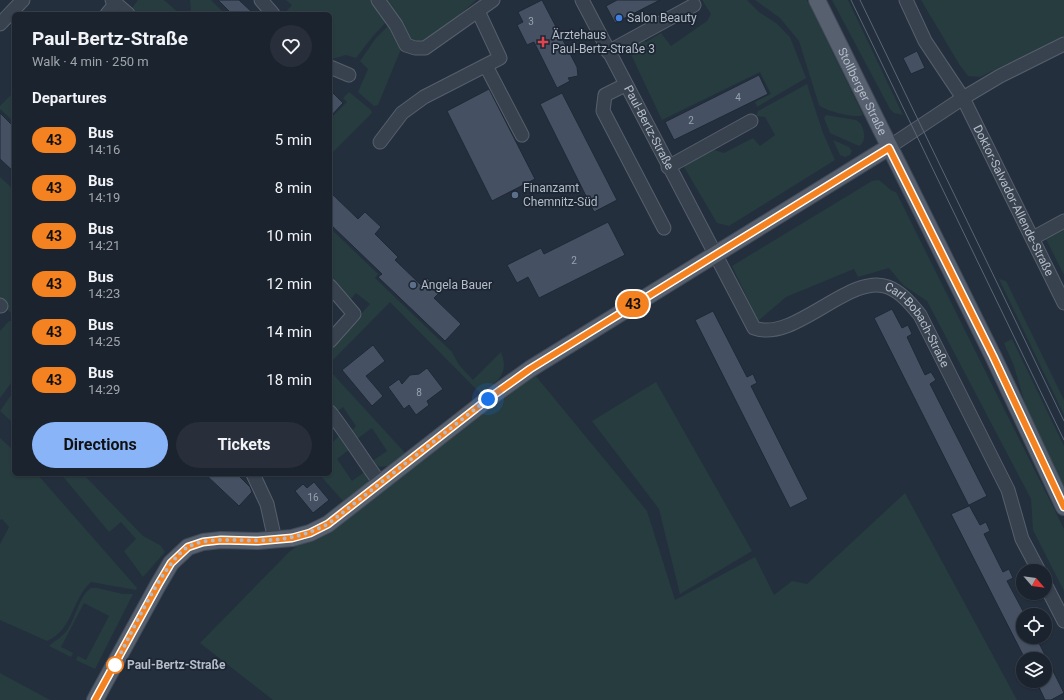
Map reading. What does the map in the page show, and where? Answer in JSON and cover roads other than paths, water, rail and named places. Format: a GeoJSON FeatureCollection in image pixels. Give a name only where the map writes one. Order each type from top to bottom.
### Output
{"type":"FeatureCollection","features":[{"type":"Feature","properties":{"kind":"main road","name":"Stollberger Straße"},"geometry":{"type":"LineString","coordinates":[[817,0],[993,356],[1064,507]]}},
{"type":"Feature","properties":{"kind":"main road"},"geometry":{"type":"LineString","coordinates":[[95,700],[171,563],[188,547],[203,542],[221,540],[275,540],[292,538],[310,533],[328,524],[488,399],[530,369],[889,148]]}},
{"type":"Feature","properties":{"kind":"street"},"geometry":{"type":"LineString","coordinates":[[0,24],[23,0]]}},
{"type":"Feature","properties":{"kind":"street"},"geometry":{"type":"LineString","coordinates":[[261,0],[271,12]]}},
{"type":"Feature","properties":{"kind":"street"},"geometry":{"type":"LineString","coordinates":[[378,0],[396,25],[406,45],[415,48],[425,48],[493,0]]}},
{"type":"Feature","properties":{"kind":"street","name":"Paul-Bertz-Straße"},"geometry":{"type":"LineString","coordinates":[[582,0],[714,256]]}},
{"type":"Feature","properties":{"kind":"street","name":"Doktor-Salvador-Allende-Straße"},"geometry":{"type":"LineString","coordinates":[[906,0],[925,41],[963,98],[1064,303]]}},
{"type":"Feature","properties":{"kind":"street"},"geometry":{"type":"LineString","coordinates":[[108,12],[114,2],[126,12]]}},
{"type":"Feature","properties":{"kind":"street"},"geometry":{"type":"LineString","coordinates":[[608,52],[694,5]]}},
{"type":"Feature","properties":{"kind":"street"},"geometry":{"type":"LineString","coordinates":[[380,142],[402,113],[424,97],[500,58],[478,11]]}},
{"type":"Feature","properties":{"kind":"street"},"geometry":{"type":"LineString","coordinates":[[889,148],[963,98],[1000,76],[1064,44]]}},
{"type":"Feature","properties":{"kind":"street"},"geometry":{"type":"LineString","coordinates":[[486,66],[522,135]]}},
{"type":"Feature","properties":{"kind":"street"},"geometry":{"type":"LineString","coordinates":[[332,69],[349,75]]}},
{"type":"Feature","properties":{"kind":"street"},"geometry":{"type":"LineString","coordinates":[[625,85],[605,95],[603,111],[664,228]]}},
{"type":"Feature","properties":{"kind":"street"},"geometry":{"type":"LineString","coordinates":[[668,167],[751,121]]}},
{"type":"Feature","properties":{"kind":"street"},"geometry":{"type":"LineString","coordinates":[[1033,238],[1064,221]]}},
{"type":"Feature","properties":{"kind":"street","name":"Carl-Bobach-Straße"},"geometry":{"type":"LineString","coordinates":[[714,256],[754,328],[762,331],[774,330],[789,325],[858,289],[874,286],[887,286],[906,298],[920,315],[1008,490],[1022,539],[1035,564]]}},
{"type":"Feature","properties":{"kind":"street"},"geometry":{"type":"LineString","coordinates":[[332,288],[354,314],[332,339]]}},
{"type":"Feature","properties":{"kind":"street"},"geometry":{"type":"LineString","coordinates":[[332,415],[380,483]]}},
{"type":"Feature","properties":{"kind":"street"},"geometry":{"type":"LineString","coordinates":[[254,476],[268,504],[275,540]]}},
{"type":"Feature","properties":{"kind":"street"},"geometry":{"type":"LineString","coordinates":[[1052,598],[1064,621]]}},
{"type":"Feature","properties":{"kind":"tram line"},"geometry":{"type":"LineString","coordinates":[[851,0],[1064,440]]}},
{"type":"Feature","properties":{"kind":"tram line"},"geometry":{"type":"LineString","coordinates":[[860,0],[1064,421]]}},
{"type":"Feature","properties":{"kind":"place","name":"Salon Beauty"},"geometry":{"type":"Point","coordinates":[619,18]}},
{"type":"Feature","properties":{"kind":"place","name":"Ärztehaus Paul-Bertz-Straße 3"},"geometry":{"type":"Point","coordinates":[543,42]}},
{"type":"Feature","properties":{"kind":"place","name":"Finanzamt Chemnitz-Süd"},"geometry":{"type":"Point","coordinates":[515,195]}},
{"type":"Feature","properties":{"kind":"place","name":"Angela Bauer"},"geometry":{"type":"Point","coordinates":[413,285]}},
{"type":"Feature","properties":{"kind":"place","name":"Paul-Bertz-Straße"},"geometry":{"type":"Point","coordinates":[115,665]}}]}
